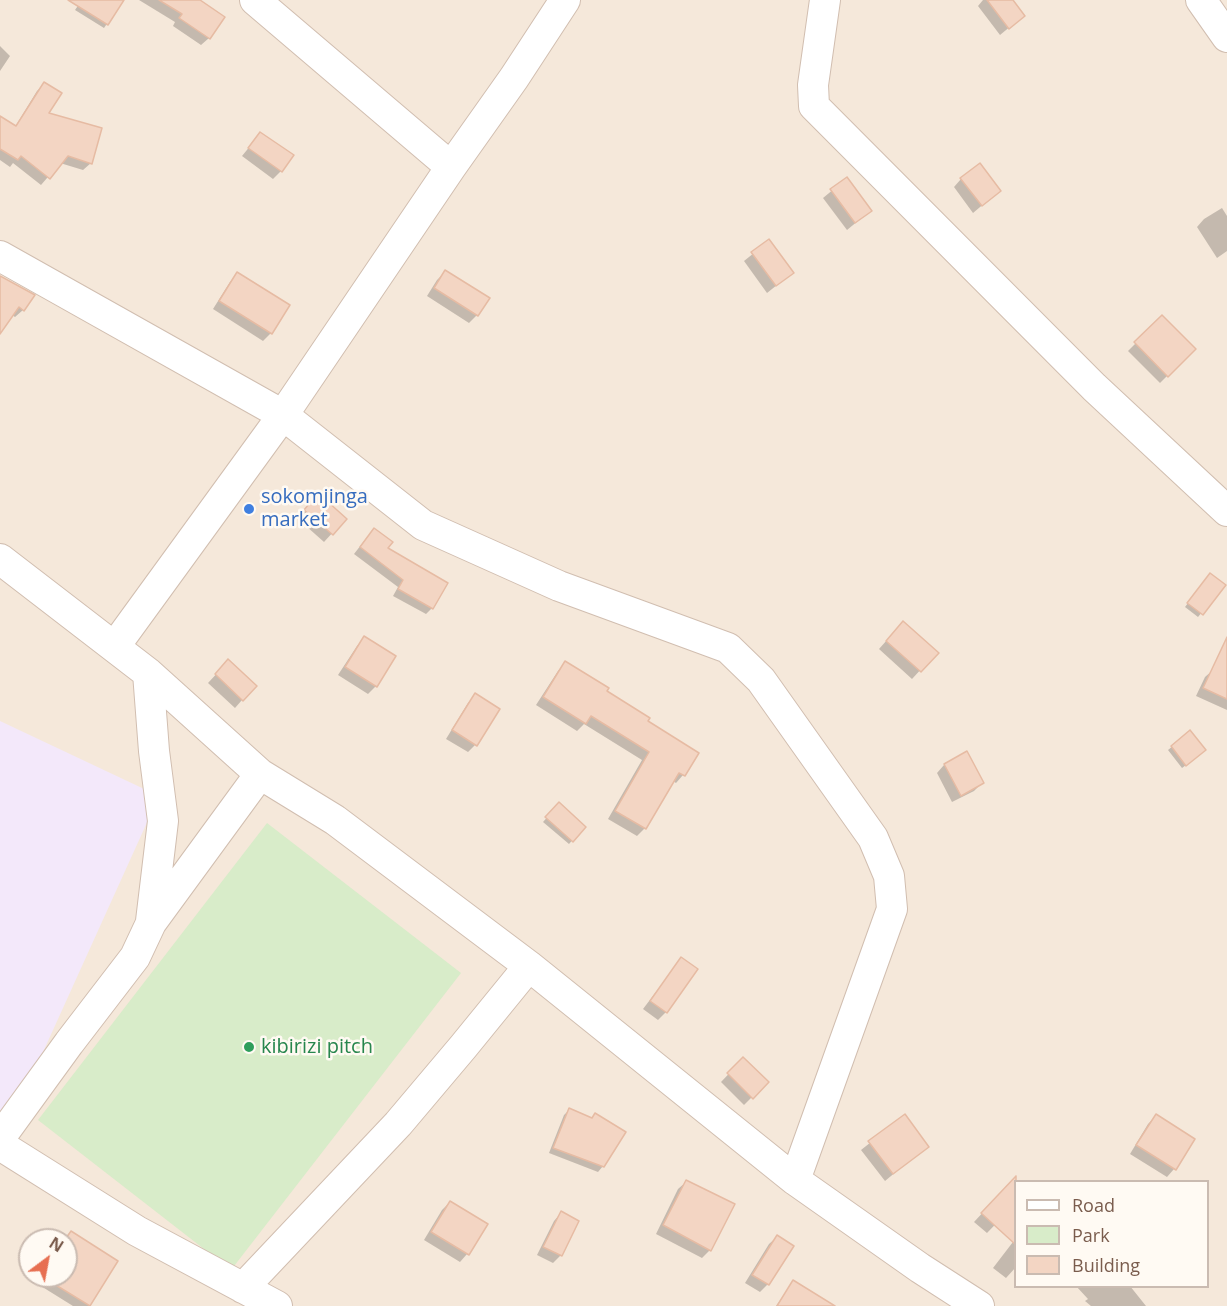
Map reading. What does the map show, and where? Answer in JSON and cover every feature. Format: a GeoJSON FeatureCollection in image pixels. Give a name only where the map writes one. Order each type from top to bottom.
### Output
{"type":"FeatureCollection","features":[{"type":"Feature","properties":{"kind":"street"},"geometry":{"type":"LineString","coordinates":[[255,0],[451,167]]}},
{"type":"Feature","properties":{"kind":"street"},"geometry":{"type":"LineString","coordinates":[[115,646],[284,414],[565,0]]}},
{"type":"Feature","properties":{"kind":"street"},"geometry":{"type":"LineString","coordinates":[[825,0],[813,85],[814,106],[1094,387],[1227,511]]}},
{"type":"Feature","properties":{"kind":"street"},"geometry":{"type":"LineString","coordinates":[[1201,0],[1227,37]]}},
{"type":"Feature","properties":{"kind":"street"},"geometry":{"type":"LineString","coordinates":[[0,256],[284,414],[423,525],[559,586],[728,648],[761,680],[873,838],[889,876],[892,909],[795,1180]]}},
{"type":"Feature","properties":{"kind":"street"},"geometry":{"type":"LineString","coordinates":[[0,560],[148,673],[260,774],[335,820],[529,966],[795,1180],[979,1306]]}},
{"type":"Feature","properties":{"kind":"street"},"geometry":{"type":"LineString","coordinates":[[148,673],[153,751],[163,821],[151,923]]}},
{"type":"Feature","properties":{"kind":"street"},"geometry":{"type":"LineString","coordinates":[[0,1138],[135,957],[151,923],[260,774]]}},
{"type":"Feature","properties":{"kind":"street"},"geometry":{"type":"LineString","coordinates":[[243,1288],[398,1124],[529,966]]}},
{"type":"Feature","properties":{"kind":"street"},"geometry":{"type":"LineString","coordinates":[[0,1145],[137,1231],[277,1306]]}},
{"type":"Feature","properties":{"kind":"shaded area"},"geometry":{"type":"Polygon","coordinates":[[[0,0],[1227,0],[1227,1306],[0,1306],[0,0]]]}},
{"type":"Feature","properties":{"kind":"shaded area"},"geometry":{"type":"Polygon","coordinates":[[[0,721],[159,796],[10,1125],[0,1120],[0,721]]]}},
{"type":"Feature","properties":{"kind":"green space","name":"kibirizi pitch"},"geometry":{"type":"Polygon","coordinates":[[[267,823],[461,973],[231,1270],[38,1120],[267,823]]]}},
{"type":"Feature","properties":{"kind":"building"},"geometry":{"type":"Polygon","coordinates":[[[68,0],[124,0],[108,25],[68,0]]]}},
{"type":"Feature","properties":{"kind":"building"},"geometry":{"type":"Polygon","coordinates":[[[159,0],[200,0],[225,17],[210,39],[179,18],[182,14],[159,0]]]}},
{"type":"Feature","properties":{"kind":"building"},"geometry":{"type":"Polygon","coordinates":[[[987,0],[1013,0],[1025,16],[1009,29],[987,0]]]}},
{"type":"Feature","properties":{"kind":"building"},"geometry":{"type":"Polygon","coordinates":[[[44,82],[62,93],[49,113],[102,128],[92,164],[68,156],[50,179],[21,156],[18,160],[0,149],[0,116],[16,126],[44,82]]]}},
{"type":"Feature","properties":{"kind":"building"},"geometry":{"type":"Polygon","coordinates":[[[260,132],[294,155],[282,172],[248,148],[260,132]]]}},
{"type":"Feature","properties":{"kind":"building"},"geometry":{"type":"Polygon","coordinates":[[[980,163],[1001,191],[982,206],[960,178],[980,163]]]}},
{"type":"Feature","properties":{"kind":"building"},"geometry":{"type":"Polygon","coordinates":[[[847,177],[872,211],[855,223],[830,189],[847,177]]]}},
{"type":"Feature","properties":{"kind":"building"},"geometry":{"type":"Polygon","coordinates":[[[769,239],[794,273],[776,286],[751,252],[769,239]]]}},
{"type":"Feature","properties":{"kind":"building"},"geometry":{"type":"Polygon","coordinates":[[[445,270],[490,298],[478,316],[434,288],[445,270]]]}},
{"type":"Feature","properties":{"kind":"building"},"geometry":{"type":"Polygon","coordinates":[[[237,272],[290,305],[272,334],[219,301],[237,272]]]}},
{"type":"Feature","properties":{"kind":"building"},"geometry":{"type":"Polygon","coordinates":[[[0,276],[35,295],[24,311],[19,307],[0,334],[0,276]]]}},
{"type":"Feature","properties":{"kind":"building"},"geometry":{"type":"Polygon","coordinates":[[[1162,315],[1196,349],[1168,377],[1134,342],[1162,315]]]}},
{"type":"Feature","properties":{"kind":"building"},"geometry":{"type":"Polygon","coordinates":[[[318,493],[347,519],[333,535],[304,510],[318,493]]]}},
{"type":"Feature","properties":{"kind":"building"},"geometry":{"type":"Polygon","coordinates":[[[374,528],[393,542],[388,548],[448,583],[433,609],[398,589],[403,580],[360,547],[374,528]]]}},
{"type":"Feature","properties":{"kind":"building"},"geometry":{"type":"Polygon","coordinates":[[[1210,573],[1226,585],[1203,615],[1187,603],[1210,573]]]}},
{"type":"Feature","properties":{"kind":"building"},"geometry":{"type":"Polygon","coordinates":[[[903,621],[939,653],[921,672],[886,641],[903,621]]]}},
{"type":"Feature","properties":{"kind":"building"},"geometry":{"type":"Polygon","coordinates":[[[364,636],[396,656],[377,687],[345,667],[364,636]]]}},
{"type":"Feature","properties":{"kind":"building"},"geometry":{"type":"Polygon","coordinates":[[[1227,637],[1227,699],[1203,688],[1227,637]]]}},
{"type":"Feature","properties":{"kind":"building"},"geometry":{"type":"Polygon","coordinates":[[[228,659],[257,686],[243,701],[215,674],[228,659]]]}},
{"type":"Feature","properties":{"kind":"building"},"geometry":{"type":"Polygon","coordinates":[[[565,661],[609,688],[607,691],[650,718],[648,721],[699,753],[685,776],[679,773],[646,829],[615,811],[649,752],[591,716],[586,724],[543,697],[565,661]]]}},
{"type":"Feature","properties":{"kind":"building"},"geometry":{"type":"Polygon","coordinates":[[[475,693],[500,709],[477,746],[452,730],[475,693]]]}},
{"type":"Feature","properties":{"kind":"building"},"geometry":{"type":"Polygon","coordinates":[[[1190,730],[1206,750],[1186,766],[1171,746],[1190,730]]]}},
{"type":"Feature","properties":{"kind":"building"},"geometry":{"type":"Polygon","coordinates":[[[967,751],[984,783],[961,796],[944,764],[967,751]]]}},
{"type":"Feature","properties":{"kind":"building"},"geometry":{"type":"Polygon","coordinates":[[[559,802],[586,827],[573,842],[545,817],[559,802]]]}},
{"type":"Feature","properties":{"kind":"building"},"geometry":{"type":"Polygon","coordinates":[[[681,957],[698,969],[667,1013],[650,1001],[681,957]]]}},
{"type":"Feature","properties":{"kind":"building"},"geometry":{"type":"Polygon","coordinates":[[[743,1057],[769,1082],[753,1099],[727,1073],[743,1057]]]}},
{"type":"Feature","properties":{"kind":"building"},"geometry":{"type":"Polygon","coordinates":[[[569,1108],[592,1118],[595,1113],[626,1132],[604,1167],[553,1148],[569,1108]]]}},
{"type":"Feature","properties":{"kind":"building"},"geometry":{"type":"Polygon","coordinates":[[[905,1114],[929,1147],[893,1174],[868,1141],[905,1114]]]}},
{"type":"Feature","properties":{"kind":"building"},"geometry":{"type":"Polygon","coordinates":[[[1156,1114],[1195,1139],[1176,1170],[1136,1145],[1156,1114]]]}},
{"type":"Feature","properties":{"kind":"building"},"geometry":{"type":"Polygon","coordinates":[[[1016,1176],[1014,1180],[1014,1243],[981,1213],[1016,1176]]]}},
{"type":"Feature","properties":{"kind":"building"},"geometry":{"type":"Polygon","coordinates":[[[686,1180],[735,1204],[711,1251],[663,1225],[686,1180]]]}},
{"type":"Feature","properties":{"kind":"building"},"geometry":{"type":"Polygon","coordinates":[[[450,1201],[488,1224],[469,1255],[431,1232],[450,1201]]]}},
{"type":"Feature","properties":{"kind":"building"},"geometry":{"type":"Polygon","coordinates":[[[561,1211],[579,1221],[562,1256],[543,1247],[561,1211]]]}},
{"type":"Feature","properties":{"kind":"building"},"geometry":{"type":"Polygon","coordinates":[[[78,1235],[118,1261],[90,1306],[61,1288],[78,1288],[78,1235]]]}},
{"type":"Feature","properties":{"kind":"building"},"geometry":{"type":"Polygon","coordinates":[[[777,1235],[794,1246],[769,1285],[752,1275],[777,1235]]]}},
{"type":"Feature","properties":{"kind":"building"},"geometry":{"type":"Polygon","coordinates":[[[793,1280],[835,1306],[777,1306],[793,1280]]]}},
{"type":"Feature","properties":{"kind":"place","name":"sokomjinga market"},"geometry":{"type":"Point","coordinates":[249,509]}},
{"type":"Feature","properties":{"kind":"place","name":"kibirizi pitch"},"geometry":{"type":"Point","coordinates":[249,1047]}}]}
